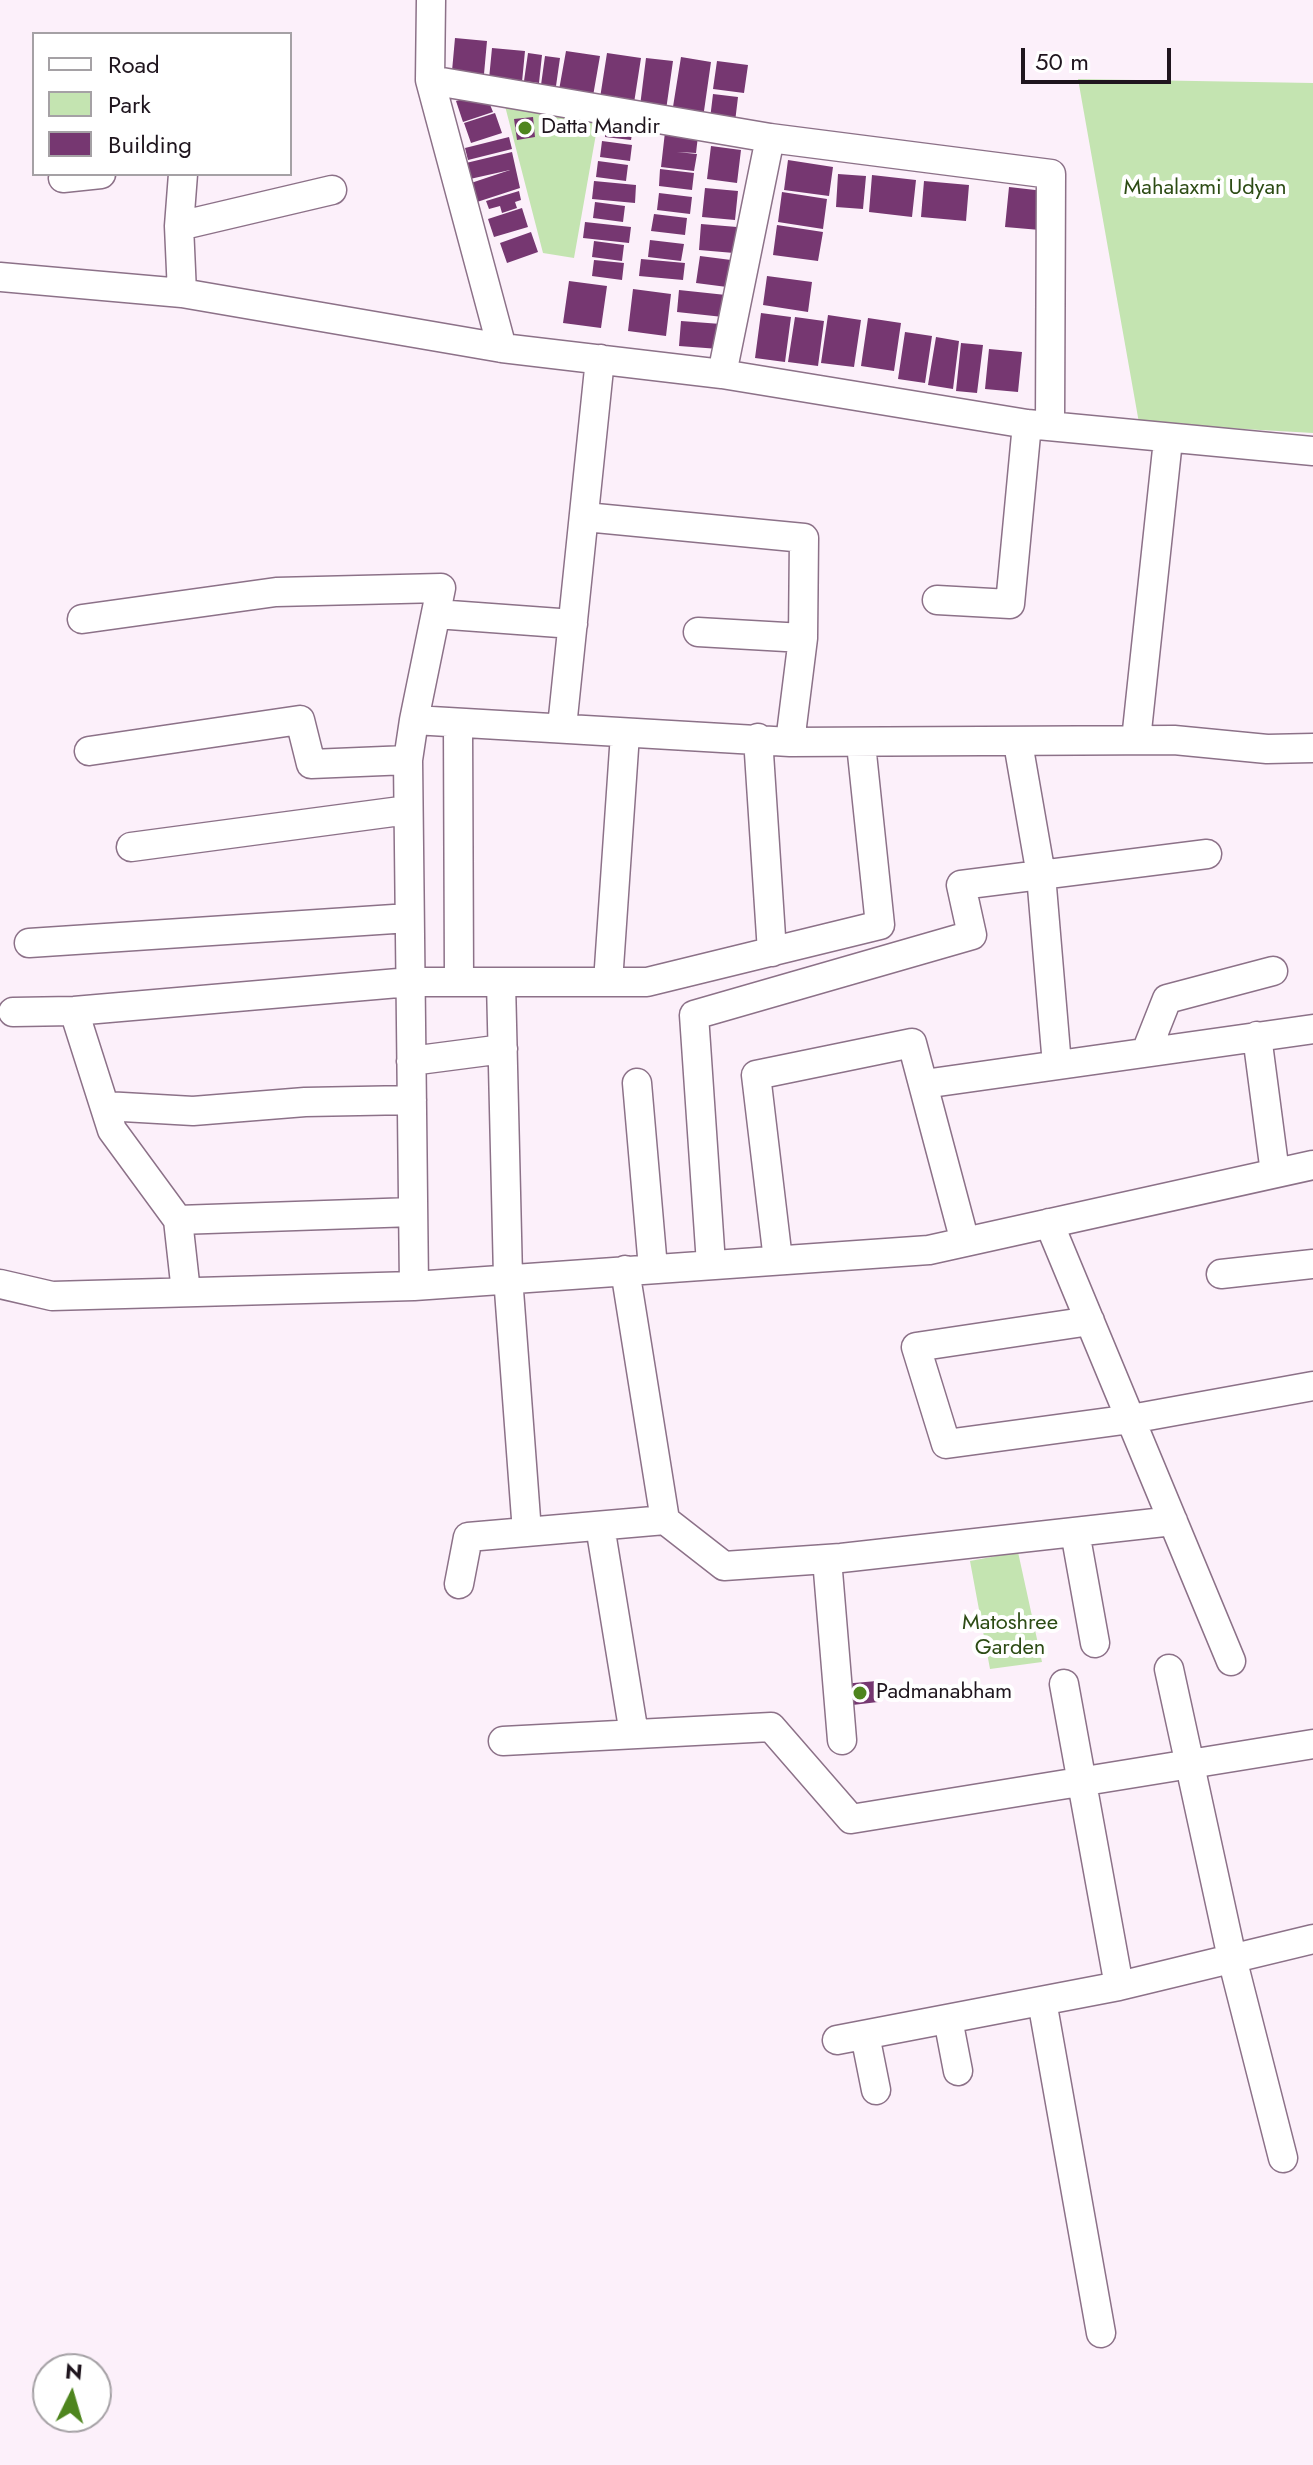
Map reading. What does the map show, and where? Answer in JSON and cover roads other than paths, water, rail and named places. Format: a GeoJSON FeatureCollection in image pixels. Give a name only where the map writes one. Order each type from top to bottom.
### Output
{"type":"FeatureCollection","features":[{"type":"Feature","properties":{"kind":"street"},"geometry":{"type":"LineString","coordinates":[[431,0],[430,80],[502,348]]}},
{"type":"Feature","properties":{"kind":"street"},"geometry":{"type":"LineString","coordinates":[[430,80],[770,138],[1051,174],[1038,425],[1010,604],[937,600]]}},
{"type":"Feature","properties":{"kind":"street"},"geometry":{"type":"LineString","coordinates":[[722,374],[770,138]]}},
{"type":"Feature","properties":{"kind":"street"},"geometry":{"type":"LineString","coordinates":[[63,178],[82,176]]}},
{"type":"Feature","properties":{"kind":"street"},"geometry":{"type":"LineString","coordinates":[[182,293],[179,226],[183,176]]}},
{"type":"Feature","properties":{"kind":"street"},"geometry":{"type":"LineString","coordinates":[[179,226],[332,190]]}},
{"type":"Feature","properties":{"kind":"street"},"geometry":{"type":"LineString","coordinates":[[0,277],[182,293],[502,348],[722,374],[1038,425],[1168,440],[1313,451]]}},
{"type":"Feature","properties":{"kind":"street"},"geometry":{"type":"LineString","coordinates":[[562,727],[600,359]]}},
{"type":"Feature","properties":{"kind":"street"},"geometry":{"type":"LineString","coordinates":[[1136,740],[1168,440]]}},
{"type":"Feature","properties":{"kind":"street"},"geometry":{"type":"LineString","coordinates":[[585,517],[804,538],[803,638],[790,742]]}},
{"type":"Feature","properties":{"kind":"street"},"geometry":{"type":"LineString","coordinates":[[82,619],[276,592],[441,588],[408,760],[414,1286]]}},
{"type":"Feature","properties":{"kind":"street"},"geometry":{"type":"LineString","coordinates":[[436,614],[573,624]]}},
{"type":"Feature","properties":{"kind":"street"},"geometry":{"type":"LineString","coordinates":[[698,632],[803,638]]}},
{"type":"Feature","properties":{"kind":"street"},"geometry":{"type":"LineString","coordinates":[[89,751],[300,720],[311,764],[408,760]]}},
{"type":"Feature","properties":{"kind":"street"},"geometry":{"type":"LineString","coordinates":[[414,720],[458,725],[562,727],[625,734],[758,738],[790,742],[861,744],[1136,740],[1267,749],[1313,748]]}},
{"type":"Feature","properties":{"kind":"street"},"geometry":{"type":"LineString","coordinates":[[458,725],[459,980]]}},
{"type":"Feature","properties":{"kind":"street"},"geometry":{"type":"LineString","coordinates":[[608,982],[625,734]]}},
{"type":"Feature","properties":{"kind":"street"},"geometry":{"type":"LineString","coordinates":[[758,738],[772,952]]}},
{"type":"Feature","properties":{"kind":"street"},"geometry":{"type":"LineString","coordinates":[[1018,743],[1041,875],[1057,1065]]}},
{"type":"Feature","properties":{"kind":"street"},"geometry":{"type":"LineString","coordinates":[[13,1012],[74,1011],[410,982],[647,982],[880,925],[861,744]]}},
{"type":"Feature","properties":{"kind":"street"},"geometry":{"type":"LineString","coordinates":[[131,847],[408,810]]}},
{"type":"Feature","properties":{"kind":"street"},"geometry":{"type":"LineString","coordinates":[[711,1264],[694,1015],[972,935],[961,885],[1207,854]]}},
{"type":"Feature","properties":{"kind":"street"},"geometry":{"type":"LineString","coordinates":[[29,943],[409,918]]}},
{"type":"Feature","properties":{"kind":"street"},"geometry":{"type":"LineString","coordinates":[[1146,1052],[1167,999],[1273,971]]}},
{"type":"Feature","properties":{"kind":"street"},"geometry":{"type":"LineString","coordinates":[[501,982],[508,1277],[527,1532]]}},
{"type":"Feature","properties":{"kind":"street"},"geometry":{"type":"LineString","coordinates":[[74,1011],[112,1130],[178,1220],[186,1292]]}},
{"type":"Feature","properties":{"kind":"street"},"geometry":{"type":"LineString","coordinates":[[924,1084],[1313,1029]]}},
{"type":"Feature","properties":{"kind":"street"},"geometry":{"type":"LineString","coordinates":[[1257,1036],[1275,1173]]}},
{"type":"Feature","properties":{"kind":"street"},"geometry":{"type":"LineString","coordinates":[[778,1260],[756,1075],[912,1043],[965,1242]]}},
{"type":"Feature","properties":{"kind":"street"},"geometry":{"type":"LineString","coordinates":[[411,1061],[503,1049]]}},
{"type":"Feature","properties":{"kind":"street"},"geometry":{"type":"LineString","coordinates":[[637,1083],[639,1269],[665,1520]]}},
{"type":"Feature","properties":{"kind":"street"},"geometry":{"type":"LineString","coordinates":[[105,1106],[193,1111],[412,1100]]}},
{"type":"Feature","properties":{"kind":"street"},"geometry":{"type":"LineString","coordinates":[[0,1284],[52,1296],[414,1286],[508,1277],[929,1250],[1313,1165]]}},
{"type":"Feature","properties":{"kind":"street"},"geometry":{"type":"LineString","coordinates":[[178,1220],[413,1212]]}},
{"type":"Feature","properties":{"kind":"street"},"geometry":{"type":"LineString","coordinates":[[1049,1223],[1231,1661]]}},
{"type":"Feature","properties":{"kind":"street"},"geometry":{"type":"LineString","coordinates":[[1221,1274],[1313,1264]]}},
{"type":"Feature","properties":{"kind":"street"},"geometry":{"type":"LineString","coordinates":[[1090,1321],[916,1347],[946,1444],[1131,1419],[1313,1386]]}},
{"type":"Feature","properties":{"kind":"street"},"geometry":{"type":"LineString","coordinates":[[459,1584],[468,1537],[665,1520],[724,1566],[827,1559],[1173,1521]]}},
{"type":"Feature","properties":{"kind":"street"},"geometry":{"type":"LineString","coordinates":[[600,1526],[634,1734]]}},
{"type":"Feature","properties":{"kind":"street"},"geometry":{"type":"LineString","coordinates":[[1075,1532],[1095,1643]]}},
{"type":"Feature","properties":{"kind":"street"},"geometry":{"type":"LineString","coordinates":[[827,1559],[842,1740]]}},
{"type":"Feature","properties":{"kind":"street"},"geometry":{"type":"LineString","coordinates":[[1169,1669],[1232,1958],[1283,2158]]}},
{"type":"Feature","properties":{"kind":"street"},"geometry":{"type":"LineString","coordinates":[[1064,1684],[1119,1986]]}},
{"type":"Feature","properties":{"kind":"street"},"geometry":{"type":"LineString","coordinates":[[503,1741],[771,1727],[851,1819],[1313,1744]]}},
{"type":"Feature","properties":{"kind":"street"},"geometry":{"type":"LineString","coordinates":[[876,2090],[851,2038],[1119,1986],[1313,1939]]}},
{"type":"Feature","properties":{"kind":"street"},"geometry":{"type":"LineString","coordinates":[[1042,2001],[1101,2333]]}},
{"type":"Feature","properties":{"kind":"street"},"geometry":{"type":"LineString","coordinates":[[948,2019],[958,2071]]}},
{"type":"Feature","properties":{"kind":"place","name":"Datta Mandir"},"geometry":{"type":"Point","coordinates":[525,128]}},
{"type":"Feature","properties":{"kind":"place","name":"Padmanabham"},"geometry":{"type":"Point","coordinates":[860,1693]}},
{"type":"Feature","properties":{"kind":"park label","name":"Mahalaxmi Udyan"},"geometry":{"type":"Point","coordinates":[1205,189]}},
{"type":"Feature","properties":{"kind":"park label","name":"Matoshree Garden"},"geometry":{"type":"Point","coordinates":[1010,1636]}}]}
